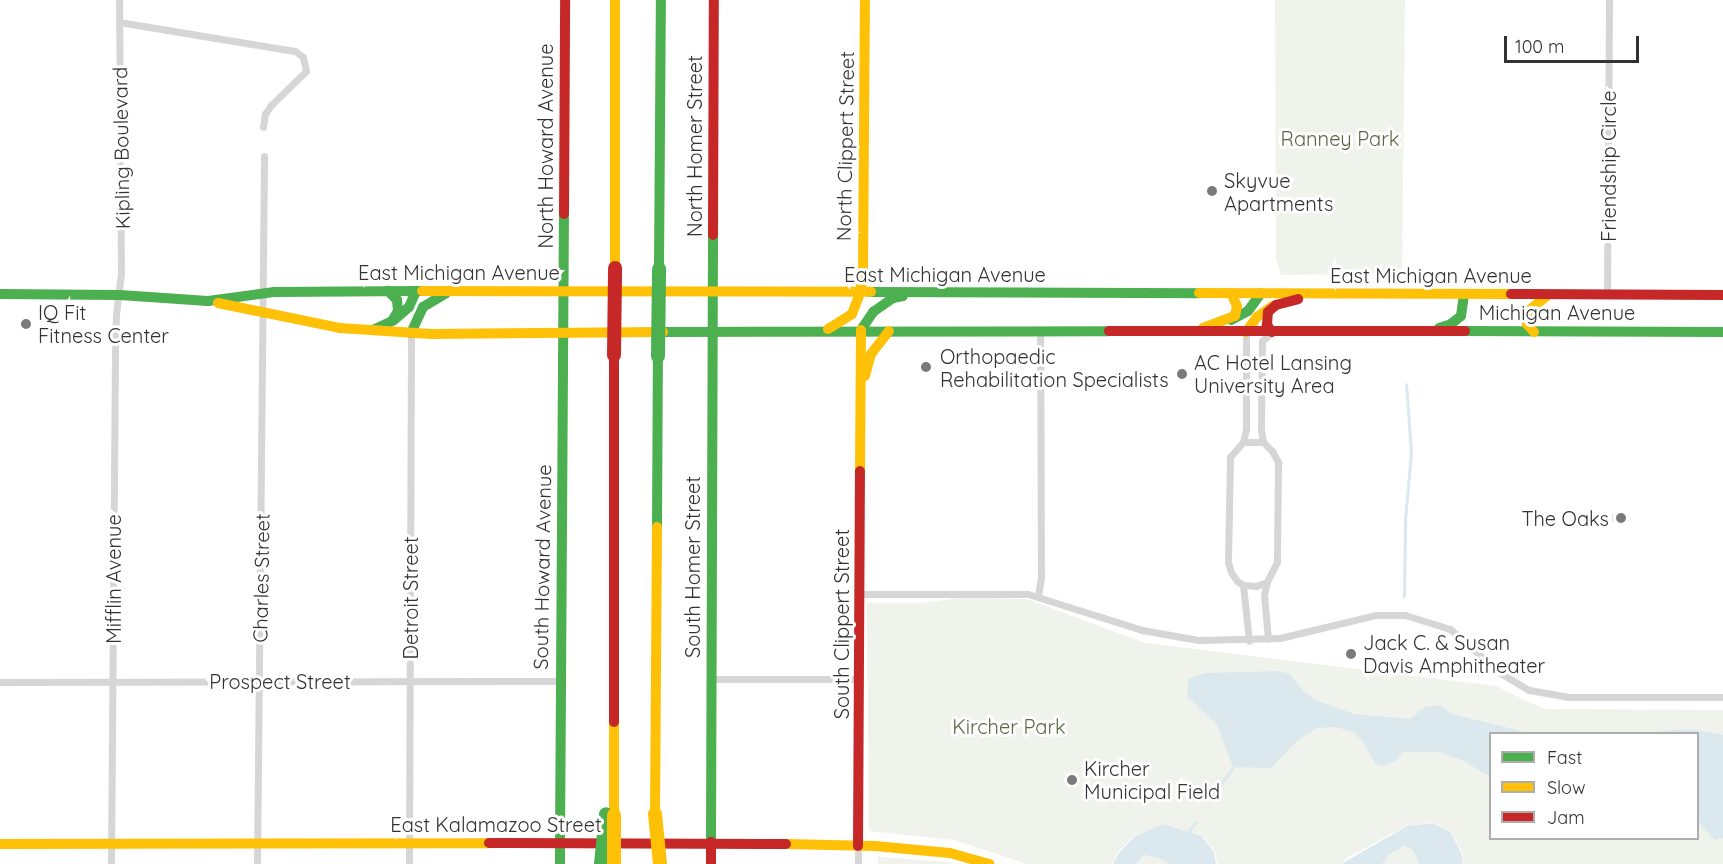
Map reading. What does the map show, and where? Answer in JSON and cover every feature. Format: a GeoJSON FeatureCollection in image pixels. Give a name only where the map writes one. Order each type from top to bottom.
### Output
{"type":"FeatureCollection","features":[{"type":"Feature","properties":{"kind":"main road","name":"North Howard Avenue"},"geometry":{"type":"LineString","coordinates":[[564,292],[565,0]]}},
{"type":"Feature","properties":{"kind":"main road"},"geometry":{"type":"LineString","coordinates":[[614,864],[610,815],[613,645],[615,0]]}},
{"type":"Feature","properties":{"kind":"main road"},"geometry":{"type":"LineString","coordinates":[[653,864],[661,0]]}},
{"type":"Feature","properties":{"kind":"main road","name":"North Homer Street"},"geometry":{"type":"LineString","coordinates":[[714,0],[714,293]]}},
{"type":"Feature","properties":{"kind":"main road","name":"North Clippert Street"},"geometry":{"type":"LineString","coordinates":[[860,293],[863,263],[866,0]]}},
{"type":"Feature","properties":{"kind":"main road","name":"East Michigan Avenue"},"geometry":{"type":"LineString","coordinates":[[208,301],[263,293],[388,291],[1723,295]]}},
{"type":"Feature","properties":{"kind":"main road"},"geometry":{"type":"LineString","coordinates":[[388,291],[398,302],[398,311],[392,321]]}},
{"type":"Feature","properties":{"kind":"main road"},"geometry":{"type":"LineString","coordinates":[[368,331],[392,321],[407,310],[416,291]]}},
{"type":"Feature","properties":{"kind":"main road"},"geometry":{"type":"LineString","coordinates":[[411,333],[418,313],[433,299],[454,291]]}},
{"type":"Feature","properties":{"kind":"main road","name":"South Howard Avenue"},"geometry":{"type":"LineString","coordinates":[[560,864],[564,292]]}},
{"type":"Feature","properties":{"kind":"main road","name":"South Homer Street"},"geometry":{"type":"LineString","coordinates":[[711,864],[714,293]]}},
{"type":"Feature","properties":{"kind":"main road"},"geometry":{"type":"LineString","coordinates":[[815,331],[832,328],[849,317],[855,311],[860,293]]}},
{"type":"Feature","properties":{"kind":"main road"},"geometry":{"type":"LineString","coordinates":[[861,330],[867,318],[878,308],[892,298],[912,293]]}},
{"type":"Feature","properties":{"kind":"main road"},"geometry":{"type":"LineString","coordinates":[[1229,321],[1237,309],[1231,293]]}},
{"type":"Feature","properties":{"kind":"main road"},"geometry":{"type":"LineString","coordinates":[[1189,333],[1229,321],[1248,311],[1261,293]]}},
{"type":"Feature","properties":{"kind":"main road","name":"East Michigan Avenue"},"geometry":{"type":"LineString","coordinates":[[0,294],[120,295],[208,301],[263,314],[368,331],[431,334],[861,330],[1189,333],[1391,331]]}},
{"type":"Feature","properties":{"kind":"main road"},"geometry":{"type":"LineString","coordinates":[[1246,332],[1260,314],[1276,305],[1322,294]]}},
{"type":"Feature","properties":{"kind":"main road"},"geometry":{"type":"LineString","coordinates":[[1424,331],[1455,321],[1462,312],[1464,295]]}},
{"type":"Feature","properties":{"kind":"main road"},"geometry":{"type":"LineString","coordinates":[[1534,332],[1527,324],[1527,312],[1548,295]]}},
{"type":"Feature","properties":{"kind":"main road"},"geometry":{"type":"LineString","coordinates":[[431,334],[425,325],[424,316],[433,299]]}},
{"type":"Feature","properties":{"kind":"main road"},"geometry":{"type":"LineString","coordinates":[[1272,332],[1267,318],[1268,312],[1276,305]]}},
{"type":"Feature","properties":{"kind":"main road","name":"South Clippert Street"},"geometry":{"type":"LineString","coordinates":[[858,846],[861,330]]}},
{"type":"Feature","properties":{"kind":"main road","name":"South Clippert Street"},"geometry":{"type":"LineString","coordinates":[[862,385],[871,354],[889,331]]}},
{"type":"Feature","properties":{"kind":"main road","name":"Michigan Avenue"},"geometry":{"type":"LineString","coordinates":[[1391,331],[1723,332]]}},
{"type":"Feature","properties":{"kind":"main road"},"geometry":{"type":"LineString","coordinates":[[655,814],[660,864]]}},
{"type":"Feature","properties":{"kind":"main road"},"geometry":{"type":"LineString","coordinates":[[601,864],[610,815]]}},
{"type":"Feature","properties":{"kind":"main road","name":"East Kalamazoo Street"},"geometry":{"type":"LineString","coordinates":[[0,844],[711,842],[858,846],[950,854],[989,864]]}},
{"type":"Feature","properties":{"kind":"street","name":"Kipling Boulevard"},"geometry":{"type":"LineString","coordinates":[[119,0],[120,295]]}},
{"type":"Feature","properties":{"kind":"street","name":"Friendship Circle"},"geometry":{"type":"LineString","coordinates":[[1607,295],[1609,0]]}},
{"type":"Feature","properties":{"kind":"street"},"geometry":{"type":"LineString","coordinates":[[119,22],[295,51],[303,57],[306,71],[271,105],[265,114],[263,127]]}},
{"type":"Feature","properties":{"kind":"street","name":"Charles Street"},"geometry":{"type":"LineString","coordinates":[[257,864],[264,156]]}},
{"type":"Feature","properties":{"kind":"street","name":"Mifflin Avenue"},"geometry":{"type":"LineString","coordinates":[[111,864],[115,342],[116,314],[120,295]]}},
{"type":"Feature","properties":{"kind":"street"},"geometry":{"type":"LineString","coordinates":[[1038,596],[1041,578],[1040,332]]}},
{"type":"Feature","properties":{"kind":"street"},"geometry":{"type":"LineString","coordinates":[[1246,332],[1246,429],[1244,442],[1230,457],[1228,562],[1231,572],[1243,585],[1249,640]]}},
{"type":"Feature","properties":{"kind":"street"},"geometry":{"type":"LineString","coordinates":[[1268,639],[1264,595],[1267,582],[1277,562],[1278,462],[1263,442],[1261,430],[1261,345],[1263,339],[1272,332]]}},
{"type":"Feature","properties":{"kind":"street","name":"Detroit Street"},"geometry":{"type":"LineString","coordinates":[[409,864],[411,333]]}},
{"type":"Feature","properties":{"kind":"street"},"geometry":{"type":"LineString","coordinates":[[1244,442],[1263,442]]}},
{"type":"Feature","properties":{"kind":"street"},"geometry":{"type":"LineString","coordinates":[[1243,585],[1256,586],[1267,582]]}},
{"type":"Feature","properties":{"kind":"street"},"geometry":{"type":"LineString","coordinates":[[861,594],[1013,593],[1038,596],[1142,630],[1198,640],[1268,639],[1376,615],[1405,615],[1450,629],[1502,674],[1528,690],[1567,698],[1723,697]]}},
{"type":"Feature","properties":{"kind":"street"},"geometry":{"type":"LineString","coordinates":[[711,679],[860,679]]}},
{"type":"Feature","properties":{"kind":"street","name":"Prospect Street"},"geometry":{"type":"LineString","coordinates":[[0,682],[560,681]]}},
{"type":"Feature","properties":{"kind":"street","name":"South Clippert Street"},"geometry":{"type":"LineString","coordinates":[[858,846],[858,864]]}},
{"type":"Feature","properties":{"kind":"green space","name":"Ranney Park"},"geometry":{"type":"Polygon","coordinates":[[[1275,0],[1405,0],[1402,273],[1281,275],[1276,259],[1275,0]]]}},
{"type":"Feature","properties":{"kind":"green space","name":"Kircher Park"},"geometry":{"type":"Polygon","coordinates":[[[959,598],[1027,599],[1145,643],[1496,686],[1544,709],[1723,710],[1723,864],[1462,864],[1463,855],[1452,832],[1433,822],[1406,826],[1340,864],[1217,864],[1215,852],[1203,836],[1163,824],[1134,836],[1117,853],[1112,864],[1027,864],[954,840],[869,831],[867,603],[921,603],[959,598]]]}},
{"type":"Feature","properties":{"kind":"green space"},"geometry":{"type":"Polygon","coordinates":[[[1404,846],[1413,850],[1419,864],[1382,864],[1390,854],[1404,846]]]}},
{"type":"Feature","properties":{"kind":"green space"},"geometry":{"type":"Polygon","coordinates":[[[1144,855],[1159,858],[1169,864],[1136,864],[1144,855]]]}},
{"type":"Feature","properties":{"kind":"green space"},"geometry":{"type":"Polygon","coordinates":[[[878,857],[939,861],[955,864],[878,864],[878,857]]]}},
{"type":"Feature","properties":{"kind":"shaded area","name":"The Oaks"},"geometry":{"type":"Polygon","coordinates":[[[1612,514],[1629,514],[1629,522],[1612,522],[1612,514]]]}},
{"type":"Feature","properties":{"kind":"shaded area"},"geometry":{"type":"Polygon","coordinates":[[[1278,671],[1290,674],[1303,691],[1316,700],[1354,714],[1410,719],[1425,707],[1440,705],[1452,714],[1525,732],[1489,732],[1489,776],[1464,761],[1438,752],[1403,752],[1395,761],[1383,766],[1375,764],[1364,743],[1353,732],[1335,727],[1317,728],[1296,742],[1271,768],[1233,767],[1217,725],[1187,696],[1189,678],[1206,673],[1278,671]]]}},
{"type":"Feature","properties":{"kind":"shaded area"},"geometry":{"type":"Polygon","coordinates":[[[1689,729],[1723,735],[1723,838],[1715,840],[1699,823],[1699,732],[1652,732],[1689,729]]]}},
{"type":"Feature","properties":{"kind":"shaded area"},"geometry":{"type":"Polygon","coordinates":[[[1433,823],[1451,832],[1462,855],[1462,864],[1419,864],[1413,850],[1404,846],[1390,854],[1382,864],[1341,864],[1407,826],[1433,823]]]}},
{"type":"Feature","properties":{"kind":"shaded area"},"geometry":{"type":"Polygon","coordinates":[[[1163,824],[1202,836],[1214,852],[1216,864],[1169,864],[1159,858],[1144,855],[1136,864],[1113,864],[1118,854],[1135,836],[1163,824]]]}},
{"type":"Feature","properties":{"kind":"waterway"},"geometry":{"type":"LineString","coordinates":[[1404,596],[1405,520],[1411,452],[1406,384]]}},
{"type":"Feature","properties":{"kind":"waterway"},"geometry":{"type":"LineString","coordinates":[[1213,794],[1233,767]]}},
{"type":"Feature","properties":{"kind":"waterway"},"geometry":{"type":"LineString","coordinates":[[1188,832],[1196,822]]}},
{"type":"Feature","properties":{"kind":"traffic: fast"},"geometry":{"type":"LineString","coordinates":[[659,269],[661,0]]}},
{"type":"Feature","properties":{"kind":"traffic: fast"},"geometry":{"type":"LineString","coordinates":[[560,843],[564,214]]}},
{"type":"Feature","properties":{"kind":"traffic: fast"},"geometry":{"type":"LineString","coordinates":[[711,842],[713,235]]}},
{"type":"Feature","properties":{"kind":"traffic: fast"},"geometry":{"type":"LineString","coordinates":[[658,356],[659,269]]}},
{"type":"Feature","properties":{"kind":"traffic: fast"},"geometry":{"type":"LineString","coordinates":[[375,329],[392,321],[398,311],[397,300],[388,291]]}},
{"type":"Feature","properties":{"kind":"traffic: fast"},"geometry":{"type":"LineString","coordinates":[[394,320],[409,307],[416,291]]}},
{"type":"Feature","properties":{"kind":"traffic: fast"},"geometry":{"type":"LineString","coordinates":[[0,294],[120,295],[208,301],[274,292],[422,291]]}},
{"type":"Feature","properties":{"kind":"traffic: fast"},"geometry":{"type":"LineString","coordinates":[[871,292],[1199,293]]}},
{"type":"Feature","properties":{"kind":"traffic: fast"},"geometry":{"type":"LineString","coordinates":[[411,333],[423,307],[446,293]]}},
{"type":"Feature","properties":{"kind":"traffic: fast"},"geometry":{"type":"LineString","coordinates":[[1231,320],[1248,311],[1261,293]]}},
{"type":"Feature","properties":{"kind":"traffic: fast"},"geometry":{"type":"LineString","coordinates":[[1439,328],[1451,324],[1461,316],[1464,295]]}},
{"type":"Feature","properties":{"kind":"traffic: fast"},"geometry":{"type":"LineString","coordinates":[[861,330],[873,312],[893,298],[903,296]]}},
{"type":"Feature","properties":{"kind":"traffic: fast"},"geometry":{"type":"LineString","coordinates":[[663,332],[1109,331]]}},
{"type":"Feature","properties":{"kind":"traffic: fast"},"geometry":{"type":"LineString","coordinates":[[1465,331],[1723,332]]}},
{"type":"Feature","properties":{"kind":"traffic: fast"},"geometry":{"type":"LineString","coordinates":[[657,527],[658,356]]}},
{"type":"Feature","properties":{"kind":"traffic: fast"},"geometry":{"type":"LineString","coordinates":[[601,864],[606,814]]}},
{"type":"Feature","properties":{"kind":"traffic: fast"},"geometry":{"type":"LineString","coordinates":[[560,843],[560,864]]}},
{"type":"Feature","properties":{"kind":"traffic: slow"},"geometry":{"type":"LineString","coordinates":[[615,0],[615,268]]}},
{"type":"Feature","properties":{"kind":"traffic: slow"},"geometry":{"type":"LineString","coordinates":[[860,293],[863,274],[865,0]]}},
{"type":"Feature","properties":{"kind":"traffic: slow"},"geometry":{"type":"LineString","coordinates":[[422,291],[871,292]]}},
{"type":"Feature","properties":{"kind":"traffic: slow"},"geometry":{"type":"LineString","coordinates":[[828,329],[852,314],[860,293]]}},
{"type":"Feature","properties":{"kind":"traffic: slow"},"geometry":{"type":"LineString","coordinates":[[1199,293],[1511,294]]}},
{"type":"Feature","properties":{"kind":"traffic: slow"},"geometry":{"type":"LineString","coordinates":[[1203,328],[1235,316],[1237,306],[1231,293]]}},
{"type":"Feature","properties":{"kind":"traffic: slow"},"geometry":{"type":"LineString","coordinates":[[1534,332],[1527,324],[1527,312],[1547,296]]}},
{"type":"Feature","properties":{"kind":"traffic: slow"},"geometry":{"type":"LineString","coordinates":[[218,303],[340,328],[431,334],[663,332]]}},
{"type":"Feature","properties":{"kind":"traffic: slow"},"geometry":{"type":"LineString","coordinates":[[1246,332],[1257,317],[1273,306]]}},
{"type":"Feature","properties":{"kind":"traffic: slow"},"geometry":{"type":"LineString","coordinates":[[860,471],[861,330]]}},
{"type":"Feature","properties":{"kind":"traffic: slow"},"geometry":{"type":"LineString","coordinates":[[865,376],[871,354],[889,331]]}},
{"type":"Feature","properties":{"kind":"traffic: slow"},"geometry":{"type":"LineString","coordinates":[[655,814],[657,527]]}},
{"type":"Feature","properties":{"kind":"traffic: slow"},"geometry":{"type":"LineString","coordinates":[[614,722],[614,815]]}},
{"type":"Feature","properties":{"kind":"traffic: slow"},"geometry":{"type":"LineString","coordinates":[[655,814],[660,864]]}},
{"type":"Feature","properties":{"kind":"traffic: slow"},"geometry":{"type":"LineString","coordinates":[[614,815],[614,864]]}},
{"type":"Feature","properties":{"kind":"traffic: slow"},"geometry":{"type":"LineString","coordinates":[[0,844],[489,843]]}},
{"type":"Feature","properties":{"kind":"traffic: slow"},"geometry":{"type":"LineString","coordinates":[[786,844],[875,846],[950,853],[989,864]]}},
{"type":"Feature","properties":{"kind":"traffic: jam"},"geometry":{"type":"LineString","coordinates":[[564,214],[565,0]]}},
{"type":"Feature","properties":{"kind":"traffic: jam"},"geometry":{"type":"LineString","coordinates":[[713,235],[714,0]]}},
{"type":"Feature","properties":{"kind":"traffic: jam"},"geometry":{"type":"LineString","coordinates":[[614,355],[615,268]]}},
{"type":"Feature","properties":{"kind":"traffic: jam"},"geometry":{"type":"LineString","coordinates":[[1511,294],[1723,295]]}},
{"type":"Feature","properties":{"kind":"traffic: jam"},"geometry":{"type":"LineString","coordinates":[[1272,332],[1267,325],[1268,312],[1276,305],[1298,299]]}},
{"type":"Feature","properties":{"kind":"traffic: jam"},"geometry":{"type":"LineString","coordinates":[[1109,331],[1465,331]]}},
{"type":"Feature","properties":{"kind":"traffic: jam"},"geometry":{"type":"LineString","coordinates":[[614,355],[614,722]]}},
{"type":"Feature","properties":{"kind":"traffic: jam"},"geometry":{"type":"LineString","coordinates":[[858,846],[860,471]]}},
{"type":"Feature","properties":{"kind":"traffic: jam"},"geometry":{"type":"LineString","coordinates":[[711,842],[711,864]]}},
{"type":"Feature","properties":{"kind":"traffic: jam"},"geometry":{"type":"LineString","coordinates":[[489,843],[786,844]]}},
{"type":"Feature","properties":{"kind":"place","name":"Skyvue Apartments"},"geometry":{"type":"Point","coordinates":[1212,191]}},
{"type":"Feature","properties":{"kind":"place","name":"IQ Fit Fitness Center"},"geometry":{"type":"Point","coordinates":[26,324]}},
{"type":"Feature","properties":{"kind":"place","name":"Orthopaedic Rehabilitation Specialists"},"geometry":{"type":"Point","coordinates":[926,367]}},
{"type":"Feature","properties":{"kind":"place","name":"AC Hotel Lansing University Area"},"geometry":{"type":"Point","coordinates":[1182,374]}},
{"type":"Feature","properties":{"kind":"place","name":"The Oaks"},"geometry":{"type":"Point","coordinates":[1621,518]}},
{"type":"Feature","properties":{"kind":"place","name":"Jack C. & Susan Davis Amphitheater"},"geometry":{"type":"Point","coordinates":[1351,654]}},
{"type":"Feature","properties":{"kind":"place","name":"Kircher Municipal Field"},"geometry":{"type":"Point","coordinates":[1072,780]}}]}
